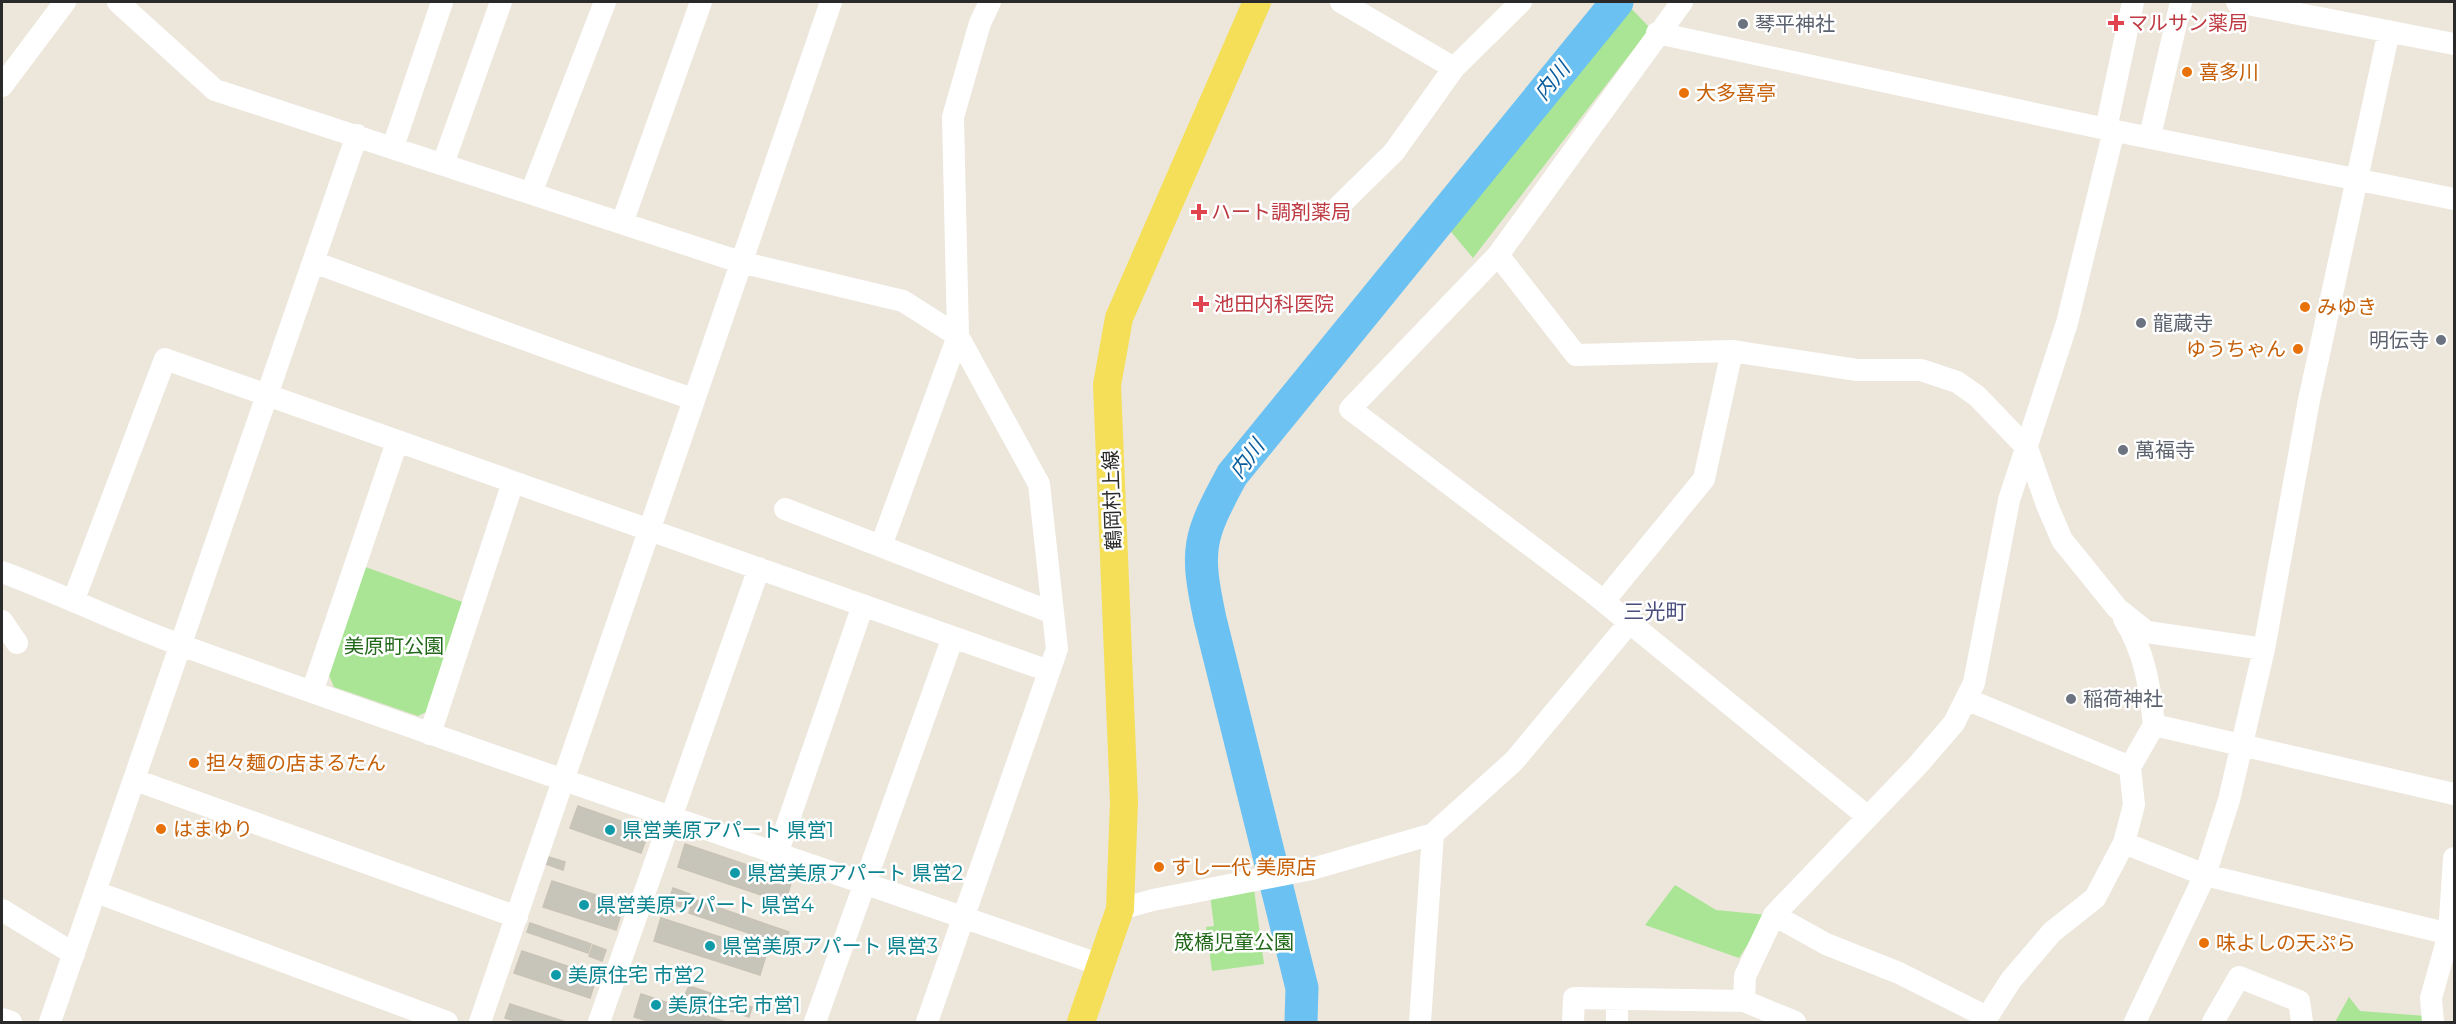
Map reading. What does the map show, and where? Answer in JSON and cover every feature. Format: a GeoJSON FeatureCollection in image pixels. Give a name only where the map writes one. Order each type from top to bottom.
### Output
{"type":"FeatureCollection","features":[{"type":"Feature","properties":{"kind":"main road","name":"鶴岡村上線"},"geometry":{"type":"LineString","coordinates":[[1081,1023],[1120,909],[1124,802],[1107,385],[1111,359],[1119,318],[1257,2]]}},
{"type":"Feature","properties":{"kind":"street"},"geometry":{"type":"LineString","coordinates":[[2,86],[65,2]]}},
{"type":"Feature","properties":{"kind":"street"},"geometry":{"type":"LineString","coordinates":[[118,2],[215,90],[740,262],[903,302],[958,336],[1039,484],[1057,649],[927,1023]]}},
{"type":"Feature","properties":{"kind":"street"},"geometry":{"type":"LineString","coordinates":[[393,147],[442,2]]}},
{"type":"Feature","properties":{"kind":"street"},"geometry":{"type":"LineString","coordinates":[[443,164],[501,2]]}},
{"type":"Feature","properties":{"kind":"street"},"geometry":{"type":"LineString","coordinates":[[531,193],[605,2]]}},
{"type":"Feature","properties":{"kind":"street"},"geometry":{"type":"LineString","coordinates":[[622,223],[701,2]]}},
{"type":"Feature","properties":{"kind":"street"},"geometry":{"type":"LineString","coordinates":[[480,1023],[831,2]]}},
{"type":"Feature","properties":{"kind":"street"},"geometry":{"type":"LineString","coordinates":[[881,546],[958,336],[953,117],[980,23],[990,2]]}},
{"type":"Feature","properties":{"kind":"street"},"geometry":{"type":"LineString","coordinates":[[1341,2],[1454,68]]}},
{"type":"Feature","properties":{"kind":"street"},"geometry":{"type":"LineString","coordinates":[[1334,211],[1394,152],[1454,68],[1521,2]]}},
{"type":"Feature","properties":{"kind":"street"},"geometry":{"type":"LineString","coordinates":[[1682,2],[1657,33],[1498,255],[1350,409],[1604,601],[1868,817]]}},
{"type":"Feature","properties":{"kind":"street"},"geometry":{"type":"LineString","coordinates":[[1744,1001],[1745,976],[1774,915],[1954,723],[1974,683],[2009,500],[2067,323],[2110,130],[2133,2]]}},
{"type":"Feature","properties":{"kind":"street"},"geometry":{"type":"LineString","coordinates":[[2150,136],[2181,2]]}},
{"type":"Feature","properties":{"kind":"street"},"geometry":{"type":"LineString","coordinates":[[2237,2],[2454,44]]}},
{"type":"Feature","properties":{"kind":"street"},"geometry":{"type":"LineString","coordinates":[[2135,1023],[2205,875],[2243,744],[2264,649],[2309,400],[2389,31]]}},
{"type":"Feature","properties":{"kind":"street"},"geometry":{"type":"LineString","coordinates":[[1657,33],[2110,130],[2150,136],[2454,199]]}},
{"type":"Feature","properties":{"kind":"street"},"geometry":{"type":"LineString","coordinates":[[57,1021],[74,954],[357,135]]}},
{"type":"Feature","properties":{"kind":"street"},"geometry":{"type":"LineString","coordinates":[[1498,255],[1576,355],[1732,351],[1857,370],[1921,370],[1957,382],[1977,396],[2027,448],[2047,506],[2062,540],[2117,608],[2135,636],[2149,680],[2154,725],[2130,767],[2134,805],[2124,843],[2095,898],[2052,932],[2011,980],[1986,1020],[1899,973],[1826,944],[1774,915]]}},
{"type":"Feature","properties":{"kind":"street"},"geometry":{"type":"LineString","coordinates":[[313,262],[501,329],[548,350],[693,399]]}},
{"type":"Feature","properties":{"kind":"street"},"geometry":{"type":"LineString","coordinates":[[1604,601],[1704,479],[1732,351]]}},
{"type":"Feature","properties":{"kind":"street"},"geometry":{"type":"LineString","coordinates":[[74,599],[165,359],[267,397],[1050,671]]}},
{"type":"Feature","properties":{"kind":"street"},"geometry":{"type":"LineString","coordinates":[[312,692],[397,442]]}},
{"type":"Feature","properties":{"kind":"street"},"geometry":{"type":"LineString","coordinates":[[430,734],[513,482]]}},
{"type":"Feature","properties":{"kind":"street"},"geometry":{"type":"LineString","coordinates":[[785,509],[1053,613]]}},
{"type":"Feature","properties":{"kind":"street"},"geometry":{"type":"LineString","coordinates":[[599,1023],[759,568]]}},
{"type":"Feature","properties":{"kind":"street"},"geometry":{"type":"LineString","coordinates":[[2,572],[74,599],[182,646],[564,782],[1101,965]]}},
{"type":"Feature","properties":{"kind":"street"},"geometry":{"type":"LineString","coordinates":[[777,854],[863,605]]}},
{"type":"Feature","properties":{"kind":"street"},"geometry":{"type":"LineString","coordinates":[[2117,608],[2147,632],[2264,649]]}},
{"type":"Feature","properties":{"kind":"street"},"geometry":{"type":"LineString","coordinates":[[2,621],[17,643]]}},
{"type":"Feature","properties":{"kind":"street"},"geometry":{"type":"LineString","coordinates":[[1120,909],[1153,900],[1312,869],[1433,834],[1514,761],[1630,622]]}},
{"type":"Feature","properties":{"kind":"street"},"geometry":{"type":"LineString","coordinates":[[815,1023],[952,637]]}},
{"type":"Feature","properties":{"kind":"street"},"geometry":{"type":"LineString","coordinates":[[1966,699],[2130,767]]}},
{"type":"Feature","properties":{"kind":"street"},"geometry":{"type":"LineString","coordinates":[[2154,725],[2454,790]]}},
{"type":"Feature","properties":{"kind":"street"},"geometry":{"type":"LineString","coordinates":[[135,780],[517,917]]}},
{"type":"Feature","properties":{"kind":"street"},"geometry":{"type":"LineString","coordinates":[[1420,1023],[1433,834]]}},
{"type":"Feature","properties":{"kind":"street"},"geometry":{"type":"LineString","coordinates":[[2124,843],[2205,875],[2452,935]]}},
{"type":"Feature","properties":{"kind":"street"},"geometry":{"type":"LineString","coordinates":[[2433,1023],[2431,998],[2452,935],[2454,858]]}},
{"type":"Feature","properties":{"kind":"street"},"geometry":{"type":"LineString","coordinates":[[96,892],[447,1023]]}},
{"type":"Feature","properties":{"kind":"street"},"geometry":{"type":"LineString","coordinates":[[2,910],[74,954]]}},
{"type":"Feature","properties":{"kind":"street"},"geometry":{"type":"LineString","coordinates":[[2212,1023],[2239,977],[2299,1001],[2302,1023]]}},
{"type":"Feature","properties":{"kind":"street"},"geometry":{"type":"LineString","coordinates":[[1573,1023],[1574,998],[1744,1001],[1795,1023]]}},
{"type":"Feature","properties":{"kind":"street"},"geometry":{"type":"LineString","coordinates":[[1617,999],[1617,1023]]}},
{"type":"Feature","properties":{"kind":"street"},"geometry":{"type":"LineString","coordinates":[[2,1019],[11,1023]]}},
{"type":"Feature","properties":{"kind":"green space"},"geometry":{"type":"Polygon","coordinates":[[[1625,2],[1650,28],[1473,258],[1448,228],[1625,2]]]}},
{"type":"Feature","properties":{"kind":"green space","name":"美原町公園"},"geometry":{"type":"Polygon","coordinates":[[[360,565],[468,604],[435,708],[418,716],[334,687],[325,666],[360,565]]]}},
{"type":"Feature","properties":{"kind":"green space"},"geometry":{"type":"Polygon","coordinates":[[[1675,885],[1716,910],[1767,915],[1739,958],[1645,925],[1675,885]]]}},
{"type":"Feature","properties":{"kind":"green space","name":"筬橋児童公園"},"geometry":{"type":"Polygon","coordinates":[[[1254,889],[1264,964],[1212,971],[1206,927],[1214,926],[1210,894],[1254,889]]]}},
{"type":"Feature","properties":{"kind":"green space"},"geometry":{"type":"Polygon","coordinates":[[[2349,997],[2360,1011],[2426,1016],[2427,1022],[2335,1022],[2349,997]]]}},
{"type":"Feature","properties":{"kind":"building","name":"県営美原アパート 県営1"},"geometry":{"type":"Polygon","coordinates":[[[578,806],[649,831],[641,853],[570,828],[578,806]]]}},
{"type":"Feature","properties":{"kind":"building","name":"県営美原アパート 県営2"},"geometry":{"type":"Polygon","coordinates":[[[685,844],[792,880],[785,903],[678,867],[685,844]]]}},
{"type":"Feature","properties":{"kind":"building"},"geometry":{"type":"Polygon","coordinates":[[[549,857],[565,862],[563,870],[546,864],[549,857]]]}},
{"type":"Feature","properties":{"kind":"building","name":"県営美原アパート 県営4"},"geometry":{"type":"Polygon","coordinates":[[[552,881],[624,904],[616,930],[543,907],[552,881]]]}},
{"type":"Feature","properties":{"kind":"building"},"geometry":{"type":"Polygon","coordinates":[[[673,888],[690,894],[685,908],[668,903],[673,888]]]}},
{"type":"Feature","properties":{"kind":"building"},"geometry":{"type":"Polygon","coordinates":[[[693,899],[789,932],[784,945],[689,913],[693,899]]]}},
{"type":"Feature","properties":{"kind":"building","name":"県営美原アパート 県営3"},"geometry":{"type":"Polygon","coordinates":[[[661,918],[767,952],[760,975],[654,941],[661,918]]]}},
{"type":"Feature","properties":{"kind":"building"},"geometry":{"type":"Polygon","coordinates":[[[530,923],[591,944],[588,953],[527,932],[530,923]]]}},
{"type":"Feature","properties":{"kind":"building"},"geometry":{"type":"Polygon","coordinates":[[[593,945],[606,950],[602,961],[589,956],[593,945]]]}},
{"type":"Feature","properties":{"kind":"building","name":"美原住宅 市営2"},"geometry":{"type":"Polygon","coordinates":[[[522,951],[597,976],[590,998],[514,973],[522,951]]]}},
{"type":"Feature","properties":{"kind":"building"},"geometry":{"type":"Polygon","coordinates":[[[689,986],[752,1007],[749,1017],[685,995],[689,986]]]}},
{"type":"Feature","properties":{"kind":"building","name":"美原住宅 市営1"},"geometry":{"type":"Polygon","coordinates":[[[641,994],[726,1022],[651,1022],[634,1017],[641,994]]]}},
{"type":"Feature","properties":{"kind":"building"},"geometry":{"type":"Polygon","coordinates":[[[510,1004],[566,1022],[519,1022],[505,1018],[510,1004]]]}},
{"type":"Feature","properties":{"kind":"waterway","name":"内川"},"geometry":{"type":"LineString","coordinates":[[1301,1022],[1302,988],[1205,595],[1201,559],[1206,530],[1232,475],[1617,2]]}},
{"type":"Feature","properties":{"kind":"place","name":"マルサン薬局"},"geometry":{"type":"Point","coordinates":[2116,23]}},
{"type":"Feature","properties":{"kind":"place","name":"琴平神社"},"geometry":{"type":"Point","coordinates":[1743,24]}},
{"type":"Feature","properties":{"kind":"place","name":"喜多川"},"geometry":{"type":"Point","coordinates":[2187,72]}},
{"type":"Feature","properties":{"kind":"place","name":"大多喜亭"},"geometry":{"type":"Point","coordinates":[1684,93]}},
{"type":"Feature","properties":{"kind":"place","name":"ハート調剤薬局"},"geometry":{"type":"Point","coordinates":[1199,212]}},
{"type":"Feature","properties":{"kind":"place","name":"池田内科医院"},"geometry":{"type":"Point","coordinates":[1201,304]}},
{"type":"Feature","properties":{"kind":"place","name":"みゆき"},"geometry":{"type":"Point","coordinates":[2305,307]}},
{"type":"Feature","properties":{"kind":"place","name":"龍蔵寺"},"geometry":{"type":"Point","coordinates":[2141,323]}},
{"type":"Feature","properties":{"kind":"place","name":"明伝寺"},"geometry":{"type":"Point","coordinates":[2441,340]}},
{"type":"Feature","properties":{"kind":"place","name":"ゆうちゃん"},"geometry":{"type":"Point","coordinates":[2298,349]}},
{"type":"Feature","properties":{"kind":"place","name":"萬福寺"},"geometry":{"type":"Point","coordinates":[2123,450]}},
{"type":"Feature","properties":{"kind":"place","name":"稲荷神社"},"geometry":{"type":"Point","coordinates":[2071,699]}},
{"type":"Feature","properties":{"kind":"place","name":"担々麺の店まるたん"},"geometry":{"type":"Point","coordinates":[194,763]}},
{"type":"Feature","properties":{"kind":"place","name":"はまゆり"},"geometry":{"type":"Point","coordinates":[161,829]}},
{"type":"Feature","properties":{"kind":"place","name":"県営美原アパート 県営1"},"geometry":{"type":"Point","coordinates":[610,830]}},
{"type":"Feature","properties":{"kind":"place","name":"すし一代 美原店"},"geometry":{"type":"Point","coordinates":[1159,867]}},
{"type":"Feature","properties":{"kind":"place","name":"県営美原アパート 県営2"},"geometry":{"type":"Point","coordinates":[735,873]}},
{"type":"Feature","properties":{"kind":"place","name":"県営美原アパート 県営4"},"geometry":{"type":"Point","coordinates":[584,905]}},
{"type":"Feature","properties":{"kind":"place","name":"味よしの天ぷら"},"geometry":{"type":"Point","coordinates":[2204,943]}},
{"type":"Feature","properties":{"kind":"place","name":"県営美原アパート 県営3"},"geometry":{"type":"Point","coordinates":[710,946]}},
{"type":"Feature","properties":{"kind":"place","name":"美原住宅 市営2"},"geometry":{"type":"Point","coordinates":[556,975]}},
{"type":"Feature","properties":{"kind":"place","name":"美原住宅 市営1"},"geometry":{"type":"Point","coordinates":[656,1005]}},
{"type":"Feature","properties":{"kind":"district","name":"三光町"},"geometry":{"type":"Point","coordinates":[1655,612]}}]}
